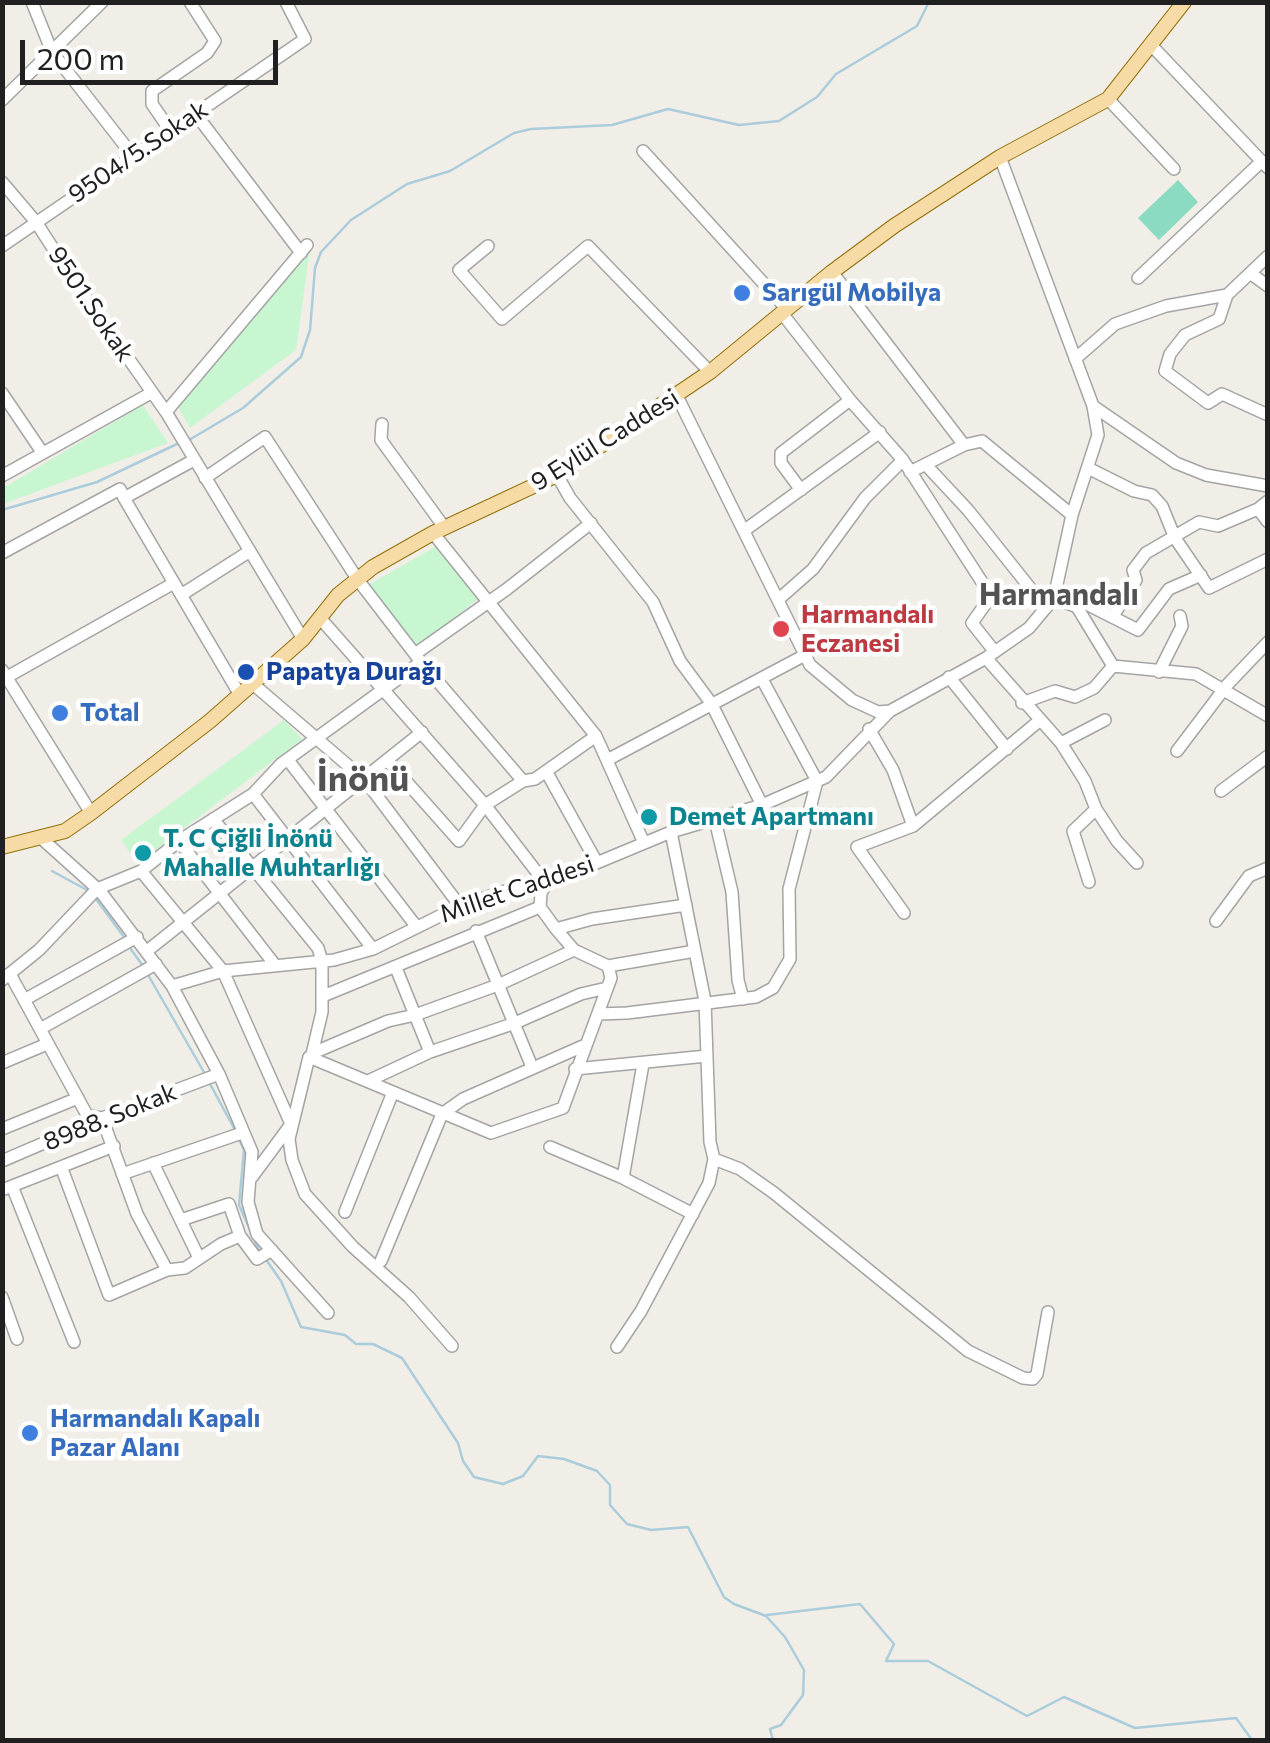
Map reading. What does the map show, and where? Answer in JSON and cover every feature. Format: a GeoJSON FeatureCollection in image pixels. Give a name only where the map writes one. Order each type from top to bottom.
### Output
{"type":"FeatureCollection","features":[{"type":"Feature","properties":{"kind":"main road","name":"9 Eylül Caddesi"},"geometry":{"type":"LineString","coordinates":[[5,846],[66,831],[91,813],[253,684],[304,639],[338,595],[374,566],[438,530],[557,475],[710,372],[894,226],[1000,158],[1108,99],[1184,2]]}},
{"type":"Feature","properties":{"kind":"street"},"geometry":{"type":"LineString","coordinates":[[32,2],[52,52],[132,156]]}},
{"type":"Feature","properties":{"kind":"street"},"geometry":{"type":"LineString","coordinates":[[2,100],[102,2]]}},
{"type":"Feature","properties":{"kind":"street"},"geometry":{"type":"LineString","coordinates":[[170,130],[152,104],[152,91],[207,53],[215,41],[190,2]]}},
{"type":"Feature","properties":{"kind":"street","name":"9504/5.Sokak"},"geometry":{"type":"LineString","coordinates":[[2,246],[305,39],[286,2]]}},
{"type":"Feature","properties":{"kind":"street"},"geometry":{"type":"LineString","coordinates":[[1138,278],[1264,164],[1152,46]]}},
{"type":"Feature","properties":{"kind":"street"},"geometry":{"type":"LineString","coordinates":[[1108,99],[1174,169]]}},
{"type":"Feature","properties":{"kind":"street"},"geometry":{"type":"LineString","coordinates":[[166,412],[304,249],[196,113]]}},
{"type":"Feature","properties":{"kind":"street"},"geometry":{"type":"LineString","coordinates":[[643,151],[784,310],[850,400],[907,466],[991,596],[972,623],[1022,702],[1061,744],[1085,781],[1096,809],[1137,863]]}},
{"type":"Feature","properties":{"kind":"street"},"geometry":{"type":"LineString","coordinates":[[1000,158],[1092,406],[1098,435],[1072,515],[1052,599]]}},
{"type":"Feature","properties":{"kind":"street","name":"9501.Sokak"},"geometry":{"type":"LineString","coordinates":[[2,182],[36,222],[166,412],[304,639]]}},
{"type":"Feature","properties":{"kind":"street"},"geometry":{"type":"LineString","coordinates":[[488,246],[459,270],[502,320],[588,246],[710,372]]}},
{"type":"Feature","properties":{"kind":"street"},"geometry":{"type":"LineString","coordinates":[[1268,256],[1227,295],[1219,319],[1185,335],[1170,354],[1166,371],[1208,402],[1222,394],[1268,415]]}},
{"type":"Feature","properties":{"kind":"street"},"geometry":{"type":"LineString","coordinates":[[832,272],[964,446]]}},
{"type":"Feature","properties":{"kind":"street"},"geometry":{"type":"LineString","coordinates":[[1250,273],[1268,286]]}},
{"type":"Feature","properties":{"kind":"street"},"geometry":{"type":"LineString","coordinates":[[1075,359],[1115,324],[1166,306],[1227,295]]}},
{"type":"Feature","properties":{"kind":"street"},"geometry":{"type":"LineString","coordinates":[[2,476],[151,393]]}},
{"type":"Feature","properties":{"kind":"street"},"geometry":{"type":"LineString","coordinates":[[2,394],[42,452]]}},
{"type":"Feature","properties":{"kind":"street"},"geometry":{"type":"LineString","coordinates":[[677,396],[810,665],[852,700],[878,712],[890,711]]}},
{"type":"Feature","properties":{"kind":"street"},"geometry":{"type":"LineString","coordinates":[[802,490],[781,463],[781,452],[850,400]]}},
{"type":"Feature","properties":{"kind":"street"},"geometry":{"type":"LineString","coordinates":[[1092,406],[1176,463],[1206,475],[1268,486]]}},
{"type":"Feature","properties":{"kind":"street"},"geometry":{"type":"LineString","coordinates":[[382,424],[381,440],[438,530],[488,601],[596,736],[644,844]]}},
{"type":"Feature","properties":{"kind":"street"},"geometry":{"type":"LineString","coordinates":[[745,530],[880,432]]}},
{"type":"Feature","properties":{"kind":"street"},"geometry":{"type":"LineString","coordinates":[[205,478],[265,436],[358,580],[418,658],[523,781]]}},
{"type":"Feature","properties":{"kind":"street"},"geometry":{"type":"LineString","coordinates":[[779,598],[813,569],[865,498],[907,466],[926,465],[964,446],[982,442],[1072,515]]}},
{"type":"Feature","properties":{"kind":"street"},"geometry":{"type":"LineString","coordinates":[[124,498],[191,454]]}},
{"type":"Feature","properties":{"kind":"street"},"geometry":{"type":"LineString","coordinates":[[926,465],[1052,599],[1076,607],[1113,666]]}},
{"type":"Feature","properties":{"kind":"street"},"geometry":{"type":"LineString","coordinates":[[1090,469],[1134,491],[1152,495],[1209,588],[1268,559]]}},
{"type":"Feature","properties":{"kind":"street"},"geometry":{"type":"LineString","coordinates":[[557,475],[653,602],[680,661],[711,704],[762,805]]}},
{"type":"Feature","properties":{"kind":"street"},"geometry":{"type":"LineString","coordinates":[[2,553],[120,489],[240,695]]}},
{"type":"Feature","properties":{"kind":"street"},"geometry":{"type":"LineString","coordinates":[[1112,616],[1136,580],[1133,570],[1146,554],[1199,522],[1218,526],[1263,505],[1268,522]]}},
{"type":"Feature","properties":{"kind":"street"},"geometry":{"type":"LineString","coordinates":[[167,1270],[138,1214],[102,1118],[87,1114],[24,1000],[6,977],[39,950],[97,888],[141,871],[253,794],[288,760],[591,523]]}},
{"type":"Feature","properties":{"kind":"street"},"geometry":{"type":"LineString","coordinates":[[91,813],[5,673],[250,551]]}},
{"type":"Feature","properties":{"kind":"street"},"geometry":{"type":"LineString","coordinates":[[1052,599],[1112,616],[1138,630],[1169,589],[1201,575]]}},
{"type":"Feature","properties":{"kind":"street","name":"Millet Caddesi"},"geometry":{"type":"LineString","coordinates":[[172,986],[223,970],[322,961],[372,949],[460,906],[524,885],[546,884],[671,832],[762,805],[817,781],[890,711],[991,655],[1029,628],[1052,599]]}},
{"type":"Feature","properties":{"kind":"street"},"geometry":{"type":"LineString","coordinates":[[1159,672],[1182,626],[1180,616]]}},
{"type":"Feature","properties":{"kind":"street"},"geometry":{"type":"LineString","coordinates":[[320,618],[485,806],[546,884],[540,906],[574,950],[608,966],[695,951]]}},
{"type":"Feature","properties":{"kind":"street"},"geometry":{"type":"LineString","coordinates":[[1177,751],[1222,687],[1268,642]]}},
{"type":"Feature","properties":{"kind":"street"},"geometry":{"type":"LineString","coordinates":[[609,760],[805,655]]}},
{"type":"Feature","properties":{"kind":"street"},"geometry":{"type":"LineString","coordinates":[[1113,666],[1196,674],[1268,708]]}},
{"type":"Feature","properties":{"kind":"street"},"geometry":{"type":"LineString","coordinates":[[1022,702],[1055,691],[1076,697],[1094,688],[1113,666]]}},
{"type":"Feature","properties":{"kind":"street"},"geometry":{"type":"LineString","coordinates":[[950,677],[1008,749]]}},
{"type":"Feature","properties":{"kind":"street"},"geometry":{"type":"LineString","coordinates":[[598,1014],[743,999],[773,988],[790,959],[790,889],[817,781],[762,679]]}},
{"type":"Feature","properties":{"kind":"street"},"geometry":{"type":"LineString","coordinates":[[253,684],[364,780],[460,906]]}},
{"type":"Feature","properties":{"kind":"street"},"geometry":{"type":"LineString","coordinates":[[1222,687],[1268,716]]}},
{"type":"Feature","properties":{"kind":"street"},"geometry":{"type":"LineString","coordinates":[[1061,744],[1105,720]]}},
{"type":"Feature","properties":{"kind":"street"},"geometry":{"type":"LineString","coordinates":[[904,914],[858,847],[913,826],[1039,721]]}},
{"type":"Feature","properties":{"kind":"street"},"geometry":{"type":"LineString","coordinates":[[870,729],[893,770],[913,826]]}},
{"type":"Feature","properties":{"kind":"street"},"geometry":{"type":"LineString","coordinates":[[147,951],[422,732]]}},
{"type":"Feature","properties":{"kind":"street"},"geometry":{"type":"LineString","coordinates":[[388,761],[458,841],[485,806],[596,736]]}},
{"type":"Feature","properties":{"kind":"street"},"geometry":{"type":"LineString","coordinates":[[1221,791],[1268,756]]}},
{"type":"Feature","properties":{"kind":"street"},"geometry":{"type":"LineString","coordinates":[[288,760],[416,926]]}},
{"type":"Feature","properties":{"kind":"street"},"geometry":{"type":"LineString","coordinates":[[546,770],[596,862]]}},
{"type":"Feature","properties":{"kind":"street"},"geometry":{"type":"LineString","coordinates":[[253,794],[372,949]]}},
{"type":"Feature","properties":{"kind":"street"},"geometry":{"type":"LineString","coordinates":[[1089,882],[1074,831],[1096,809]]}},
{"type":"Feature","properties":{"kind":"street"},"geometry":{"type":"LineString","coordinates":[[214,819],[308,935],[322,961],[323,996],[292,1124],[292,1160],[305,1194],[352,1247],[408,1297],[452,1346]]}},
{"type":"Feature","properties":{"kind":"street"},"geometry":{"type":"LineString","coordinates":[[715,820],[732,892],[738,980],[743,999]]}},
{"type":"Feature","properties":{"kind":"street"},"geometry":{"type":"LineString","coordinates":[[618,1346],[641,1311],[709,1183],[714,1158],[710,1142],[705,1001],[671,832]]}},
{"type":"Feature","properties":{"kind":"street"},"geometry":{"type":"LineString","coordinates":[[41,838],[97,888],[131,941],[147,951]]}},
{"type":"Feature","properties":{"kind":"street"},"geometry":{"type":"LineString","coordinates":[[179,842],[275,965]]}},
{"type":"Feature","properties":{"kind":"street"},"geometry":{"type":"LineString","coordinates":[[1216,921],[1249,876],[1268,868]]}},
{"type":"Feature","properties":{"kind":"street"},"geometry":{"type":"LineString","coordinates":[[141,871],[223,970],[292,1124]]}},
{"type":"Feature","properties":{"kind":"street"},"geometry":{"type":"LineString","coordinates":[[556,929],[592,918],[686,905]]}},
{"type":"Feature","properties":{"kind":"street"},"geometry":{"type":"LineString","coordinates":[[323,996],[540,906]]}},
{"type":"Feature","properties":{"kind":"street"},"geometry":{"type":"LineString","coordinates":[[476,932],[532,1067]]}},
{"type":"Feature","properties":{"kind":"street"},"geometry":{"type":"LineString","coordinates":[[24,1000],[131,941]]}},
{"type":"Feature","properties":{"kind":"street"},"geometry":{"type":"LineString","coordinates":[[311,1055],[388,1021],[498,985],[574,950]]}},
{"type":"Feature","properties":{"kind":"street"},"geometry":{"type":"LineString","coordinates":[[147,951],[149,968],[172,986],[219,1074],[238,1134],[252,1152],[248,1202],[266,1254]]}},
{"type":"Feature","properties":{"kind":"street"},"geometry":{"type":"LineString","coordinates":[[311,1055],[491,1133],[563,1108],[611,978],[608,966]]}},
{"type":"Feature","properties":{"kind":"street"},"geometry":{"type":"LineString","coordinates":[[40,1030],[149,968]]}},
{"type":"Feature","properties":{"kind":"street"},"geometry":{"type":"LineString","coordinates":[[396,968],[430,1052]]}},
{"type":"Feature","properties":{"kind":"street"},"geometry":{"type":"LineString","coordinates":[[368,1081],[430,1052],[606,988]]}},
{"type":"Feature","properties":{"kind":"street"},"geometry":{"type":"LineString","coordinates":[[2,1062],[48,1044]]}},
{"type":"Feature","properties":{"kind":"street"},"geometry":{"type":"LineString","coordinates":[[381,1261],[442,1114],[462,1099],[583,1046]]}},
{"type":"Feature","properties":{"kind":"street"},"geometry":{"type":"LineString","coordinates":[[575,1069],[707,1056]]}},
{"type":"Feature","properties":{"kind":"street"},"geometry":{"type":"LineString","coordinates":[[623,1178],[643,1064]]}},
{"type":"Feature","properties":{"kind":"street","name":"8988. Sokak"},"geometry":{"type":"LineString","coordinates":[[2,1161],[219,1074]]}},
{"type":"Feature","properties":{"kind":"street"},"geometry":{"type":"LineString","coordinates":[[345,1212],[393,1092]]}},
{"type":"Feature","properties":{"kind":"street"},"geometry":{"type":"LineString","coordinates":[[2,1129],[78,1098]]}},
{"type":"Feature","properties":{"kind":"street"},"geometry":{"type":"LineString","coordinates":[[252,1178],[292,1124]]}},
{"type":"Feature","properties":{"kind":"street"},"geometry":{"type":"LineString","coordinates":[[122,1174],[238,1134]]}},
{"type":"Feature","properties":{"kind":"street"},"geometry":{"type":"LineString","coordinates":[[74,1342],[7,1188],[114,1146]]}},
{"type":"Feature","properties":{"kind":"street"},"geometry":{"type":"LineString","coordinates":[[550,1147],[693,1214]]}},
{"type":"Feature","properties":{"kind":"street"},"geometry":{"type":"LineString","coordinates":[[714,1158],[740,1168],[774,1193],[968,1351],[1024,1378],[1033,1379],[1036,1374],[1048,1312]]}},
{"type":"Feature","properties":{"kind":"street"},"geometry":{"type":"LineString","coordinates":[[154,1163],[198,1258]]}},
{"type":"Feature","properties":{"kind":"street"},"geometry":{"type":"LineString","coordinates":[[62,1169],[109,1294],[167,1270],[185,1268],[240,1236]]}},
{"type":"Feature","properties":{"kind":"street"},"geometry":{"type":"LineString","coordinates":[[181,1220],[228,1204],[240,1236],[266,1254],[328,1313]]}},
{"type":"Feature","properties":{"kind":"street"},"geometry":{"type":"LineString","coordinates":[[2,1296],[17,1339]]}},
{"type":"Feature","properties":{"kind":"green space"},"geometry":{"type":"Polygon","coordinates":[[[1178,180],[1198,202],[1159,240],[1138,218],[1178,180]]]}},
{"type":"Feature","properties":{"kind":"green space"},"geometry":{"type":"Polygon","coordinates":[[[310,248],[296,350],[190,428],[178,407],[310,248]]]}},
{"type":"Feature","properties":{"kind":"green space"},"geometry":{"type":"Polygon","coordinates":[[[143,405],[168,443],[3,504],[3,488],[143,405]]]}},
{"type":"Feature","properties":{"kind":"green space"},"geometry":{"type":"Polygon","coordinates":[[[435,547],[478,599],[418,647],[368,585],[435,547]]]}},
{"type":"Feature","properties":{"kind":"green space"},"geometry":{"type":"Polygon","coordinates":[[[284,720],[302,739],[138,863],[121,840],[284,720]]]}},
{"type":"Feature","properties":{"kind":"waterway"},"geometry":{"type":"LineString","coordinates":[[189,440],[243,408],[301,357],[310,330],[315,268],[321,252],[351,220],[407,184],[450,171],[514,133],[531,129],[612,125],[668,109],[739,125],[779,121],[817,97],[836,74],[917,26],[929,2]]}},
{"type":"Feature","properties":{"kind":"waterway"},"geometry":{"type":"LineString","coordinates":[[2,510],[97,482],[177,444]]}},
{"type":"Feature","properties":{"kind":"waterway"},"geometry":{"type":"LineString","coordinates":[[52,871],[87,890]]}},
{"type":"Feature","properties":{"kind":"waterway"},"geometry":{"type":"LineString","coordinates":[[96,899],[124,937]]}},
{"type":"Feature","properties":{"kind":"waterway"},"geometry":{"type":"LineString","coordinates":[[130,948],[143,966]]}},
{"type":"Feature","properties":{"kind":"waterway"},"geometry":{"type":"LineString","coordinates":[[147,973],[205,1074]]}},
{"type":"Feature","properties":{"kind":"waterway"},"geometry":{"type":"LineString","coordinates":[[209,1082],[236,1132]]}},
{"type":"Feature","properties":{"kind":"waterway"},"geometry":{"type":"LineString","coordinates":[[239,1139],[244,1150],[239,1205],[259,1250]]}},
{"type":"Feature","properties":{"kind":"waterway"},"geometry":{"type":"LineString","coordinates":[[267,1261],[281,1281],[301,1327],[345,1335],[356,1344],[373,1344],[402,1358],[458,1443],[463,1461],[474,1477],[503,1484],[523,1476],[538,1456],[564,1459],[597,1471],[610,1485],[610,1505],[627,1524],[651,1530],[688,1527],[724,1597],[766,1616],[785,1637],[804,1670],[803,1695],[781,1725],[770,1729],[773,1740]]}},
{"type":"Feature","properties":{"kind":"waterway"},"geometry":{"type":"LineString","coordinates":[[767,1615],[860,1604],[894,1644],[886,1661],[928,1661],[1027,1716],[1064,1697],[1135,1728],[1236,1718],[1252,1740]]}},
{"type":"Feature","properties":{"kind":"place","name":"Sarıgül Mobilya"},"geometry":{"type":"Point","coordinates":[742,293]}},
{"type":"Feature","properties":{"kind":"place","name":"Harmandalı Eczanesi"},"geometry":{"type":"Point","coordinates":[781,629]}},
{"type":"Feature","properties":{"kind":"place","name":"Papatya Durağı"},"geometry":{"type":"Point","coordinates":[246,672]}},
{"type":"Feature","properties":{"kind":"place","name":"Total"},"geometry":{"type":"Point","coordinates":[60,713]}},
{"type":"Feature","properties":{"kind":"place","name":"Demet Apartmanı"},"geometry":{"type":"Point","coordinates":[649,817]}},
{"type":"Feature","properties":{"kind":"place","name":"T. C Çiğli İnönü Mahalle Muhtarlığı"},"geometry":{"type":"Point","coordinates":[143,853]}},
{"type":"Feature","properties":{"kind":"place","name":"Harmandalı Kapalı Pazar Alanı"},"geometry":{"type":"Point","coordinates":[30,1433]}},
{"type":"Feature","properties":{"kind":"district","name":"Harmandalı"},"geometry":{"type":"Point","coordinates":[1059,595]}},
{"type":"Feature","properties":{"kind":"district","name":"İnönü"},"geometry":{"type":"Point","coordinates":[363,779]}}]}
